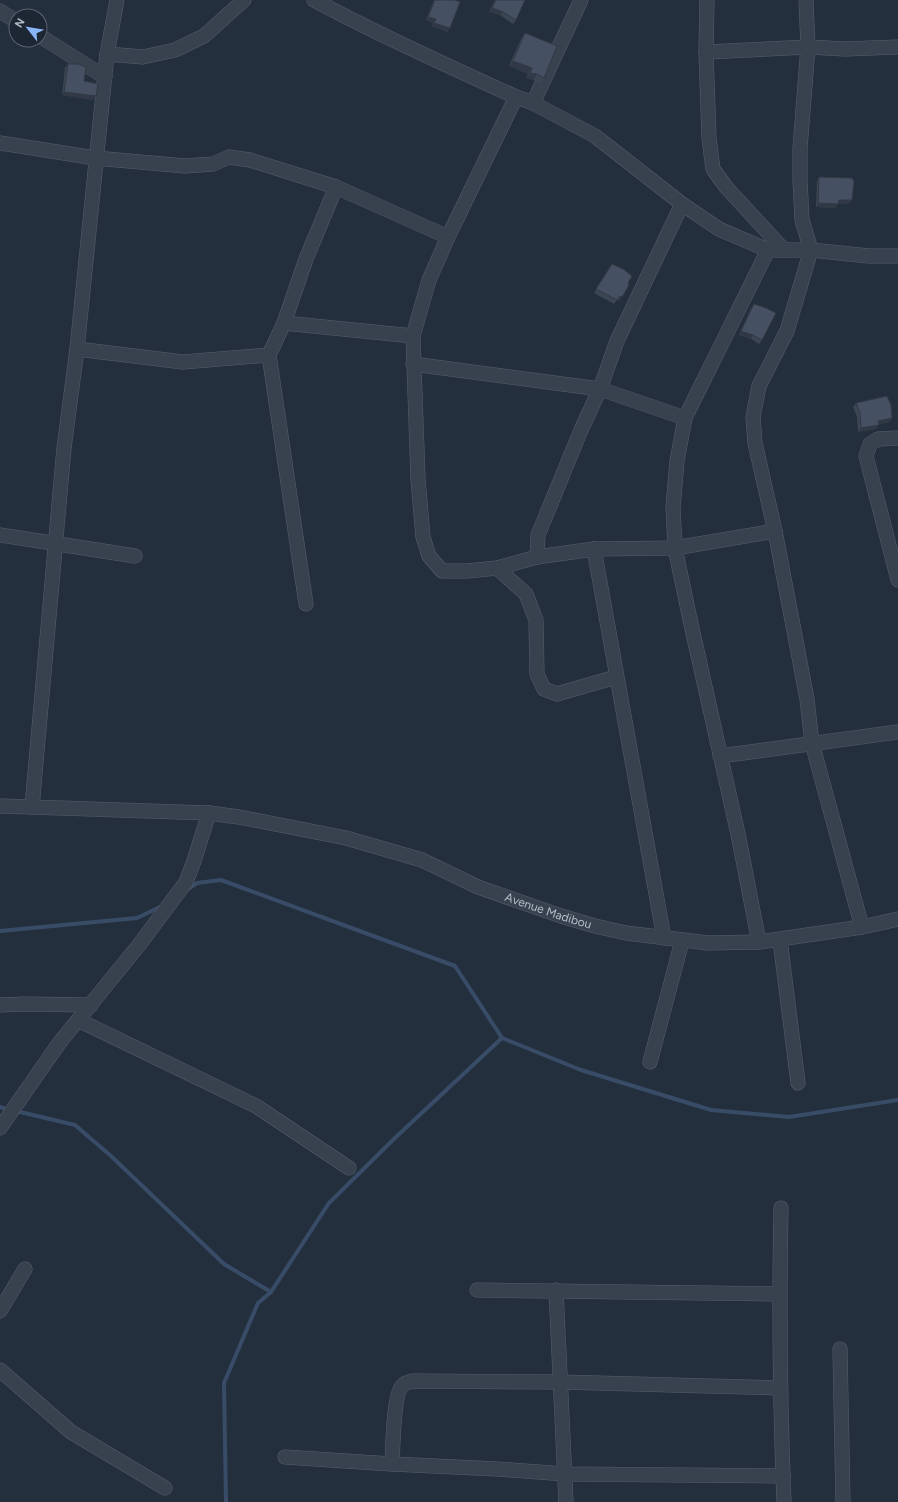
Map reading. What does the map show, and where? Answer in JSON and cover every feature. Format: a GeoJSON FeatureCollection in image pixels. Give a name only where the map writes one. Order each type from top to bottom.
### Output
{"type":"FeatureCollection","features":[{"type":"Feature","properties":{"kind":"street"},"geometry":{"type":"LineString","coordinates":[[32,807],[64,448],[77,349],[95,158],[107,54],[117,0]]}},
{"type":"Feature","properties":{"kind":"street"},"geometry":{"type":"LineString","coordinates":[[107,54],[143,57],[175,50],[204,36],[244,0]]}},
{"type":"Feature","properties":{"kind":"street"},"geometry":{"type":"LineString","coordinates":[[314,0],[400,44],[516,97],[533,103],[595,136],[682,204],[718,230],[768,250],[812,250],[869,256],[898,256]]}},
{"type":"Feature","properties":{"kind":"street"},"geometry":{"type":"LineString","coordinates":[[533,103],[581,0]]}},
{"type":"Feature","properties":{"kind":"street"},"geometry":{"type":"LineString","coordinates":[[707,0],[706,52],[708,138],[713,169],[726,187],[784,250]]}},
{"type":"Feature","properties":{"kind":"street"},"geometry":{"type":"LineString","coordinates":[[806,0],[808,47],[800,148],[800,181],[802,220],[812,250],[787,331],[759,386],[753,417],[755,443],[775,532],[807,699],[812,743],[848,870],[862,927]]}},
{"type":"Feature","properties":{"kind":"street"},"geometry":{"type":"LineString","coordinates":[[48,41],[105,77]]}},
{"type":"Feature","properties":{"kind":"street"},"geometry":{"type":"LineString","coordinates":[[706,52],[808,47],[845,49],[898,47]]}},
{"type":"Feature","properties":{"kind":"street"},"geometry":{"type":"LineString","coordinates":[[516,97],[429,280],[413,336],[418,479],[423,536],[429,556],[442,571],[468,572],[497,568],[537,557],[594,549],[675,548],[775,532]]}},
{"type":"Feature","properties":{"kind":"street"},"geometry":{"type":"LineString","coordinates":[[0,143],[95,158],[185,166],[213,164],[229,157],[250,160],[336,187],[448,238]]}},
{"type":"Feature","properties":{"kind":"street"},"geometry":{"type":"LineString","coordinates":[[306,604],[269,355],[284,323],[306,259],[336,187]]}},
{"type":"Feature","properties":{"kind":"street"},"geometry":{"type":"LineString","coordinates":[[537,557],[538,535],[581,430],[600,389],[627,320],[682,204]]}},
{"type":"Feature","properties":{"kind":"street"},"geometry":{"type":"LineString","coordinates":[[759,942],[738,834],[675,548],[673,507],[677,461],[685,418],[768,250]]}},
{"type":"Feature","properties":{"kind":"street"},"geometry":{"type":"LineString","coordinates":[[284,323],[413,336]]}},
{"type":"Feature","properties":{"kind":"street"},"geometry":{"type":"LineString","coordinates":[[77,349],[183,362],[269,355]]}},
{"type":"Feature","properties":{"kind":"street"},"geometry":{"type":"LineString","coordinates":[[413,364],[600,389],[685,418]]}},
{"type":"Feature","properties":{"kind":"street"},"geometry":{"type":"LineString","coordinates":[[898,438],[878,439],[870,444],[866,456],[898,580]]}},
{"type":"Feature","properties":{"kind":"street"},"geometry":{"type":"LineString","coordinates":[[0,535],[135,556]]}},
{"type":"Feature","properties":{"kind":"street"},"geometry":{"type":"LineString","coordinates":[[594,549],[664,938]]}},
{"type":"Feature","properties":{"kind":"street"},"geometry":{"type":"LineString","coordinates":[[497,568],[526,594],[536,620],[538,674],[544,689],[557,694],[616,677]]}},
{"type":"Feature","properties":{"kind":"street"},"geometry":{"type":"LineString","coordinates":[[720,756],[898,732]]}},
{"type":"Feature","properties":{"kind":"street","name":"Avenue Madibou"},"geometry":{"type":"LineString","coordinates":[[0,806],[209,813],[239,817],[346,838],[422,860],[478,887],[588,924],[626,933],[664,938],[708,943],[759,942],[862,927],[898,919]]}},
{"type":"Feature","properties":{"kind":"street"},"geometry":{"type":"LineString","coordinates":[[0,1128],[60,1042],[164,913],[186,882],[209,813]]}},
{"type":"Feature","properties":{"kind":"street"},"geometry":{"type":"LineString","coordinates":[[650,1062],[682,940]]}},
{"type":"Feature","properties":{"kind":"street"},"geometry":{"type":"LineString","coordinates":[[780,940],[798,1083]]}},
{"type":"Feature","properties":{"kind":"street"},"geometry":{"type":"LineString","coordinates":[[0,1005],[91,1005]]}},
{"type":"Feature","properties":{"kind":"street"},"geometry":{"type":"LineString","coordinates":[[78,1020],[256,1106],[349,1168]]}},
{"type":"Feature","properties":{"kind":"street"},"geometry":{"type":"LineString","coordinates":[[781,1208],[779,1294],[780,1388],[784,1502]]}},
{"type":"Feature","properties":{"kind":"street"},"geometry":{"type":"LineString","coordinates":[[0,1310],[25,1270]]}},
{"type":"Feature","properties":{"kind":"street"},"geometry":{"type":"LineString","coordinates":[[477,1290],[779,1294]]}},
{"type":"Feature","properties":{"kind":"street"},"geometry":{"type":"LineString","coordinates":[[556,1290],[566,1502]]}},
{"type":"Feature","properties":{"kind":"street"},"geometry":{"type":"LineString","coordinates":[[840,1349],[843,1502]]}},
{"type":"Feature","properties":{"kind":"street"},"geometry":{"type":"LineString","coordinates":[[0,1370],[71,1432],[165,1488]]}},
{"type":"Feature","properties":{"kind":"street"},"geometry":{"type":"LineString","coordinates":[[392,1464],[398,1392],[403,1385],[412,1381],[560,1382],[780,1388]]}},
{"type":"Feature","properties":{"kind":"street"},"geometry":{"type":"LineString","coordinates":[[285,1457],[564,1474],[783,1476]]}},
{"type":"Feature","properties":{"kind":"building"},"geometry":{"type":"Polygon","coordinates":[[[435,0],[455,0],[460,2],[450,28],[434,23],[436,19],[428,17],[435,0]]]}},
{"type":"Feature","properties":{"kind":"building"},"geometry":{"type":"Polygon","coordinates":[[[496,0],[525,0],[516,20],[503,12],[492,8],[496,0]]]}},
{"type":"Feature","properties":{"kind":"building"},"geometry":{"type":"Polygon","coordinates":[[[525,33],[557,46],[544,78],[537,74],[530,73],[532,68],[513,61],[525,33]]]}},
{"type":"Feature","properties":{"kind":"building"},"geometry":{"type":"Polygon","coordinates":[[[68,64],[78,64],[86,67],[84,81],[98,84],[96,96],[64,92],[68,64]]]}},
{"type":"Feature","properties":{"kind":"building"},"geometry":{"type":"Polygon","coordinates":[[[819,177],[852,178],[854,181],[852,200],[839,200],[838,204],[818,203],[819,177]]]}},
{"type":"Feature","properties":{"kind":"building"},"geometry":{"type":"Polygon","coordinates":[[[612,264],[623,269],[632,276],[622,297],[620,296],[617,300],[596,289],[612,264]]]}},
{"type":"Feature","properties":{"kind":"building"},"geometry":{"type":"Polygon","coordinates":[[[754,304],[776,313],[762,340],[741,331],[754,304]]]}},
{"type":"Feature","properties":{"kind":"building"},"geometry":{"type":"Polygon","coordinates":[[[887,396],[891,405],[892,418],[878,421],[879,425],[861,428],[860,413],[856,403],[887,396]]]}},
{"type":"Feature","properties":{"kind":"waterway"},"geometry":{"type":"LineString","coordinates":[[188,889],[197,883],[221,880],[455,966],[502,1038],[581,1070],[711,1110],[789,1117],[898,1100]]}},
{"type":"Feature","properties":{"kind":"waterway"},"geometry":{"type":"LineString","coordinates":[[0,931],[137,918],[162,906]]}},
{"type":"Feature","properties":{"kind":"waterway"},"geometry":{"type":"LineString","coordinates":[[16,1111],[75,1125],[111,1156],[224,1264],[271,1292],[329,1203],[396,1137],[502,1038]]}},
{"type":"Feature","properties":{"kind":"waterway"},"geometry":{"type":"LineString","coordinates":[[0,1107],[9,1110]]}},
{"type":"Feature","properties":{"kind":"waterway"},"geometry":{"type":"LineString","coordinates":[[226,1502],[224,1383],[258,1303],[271,1292]]}}]}
